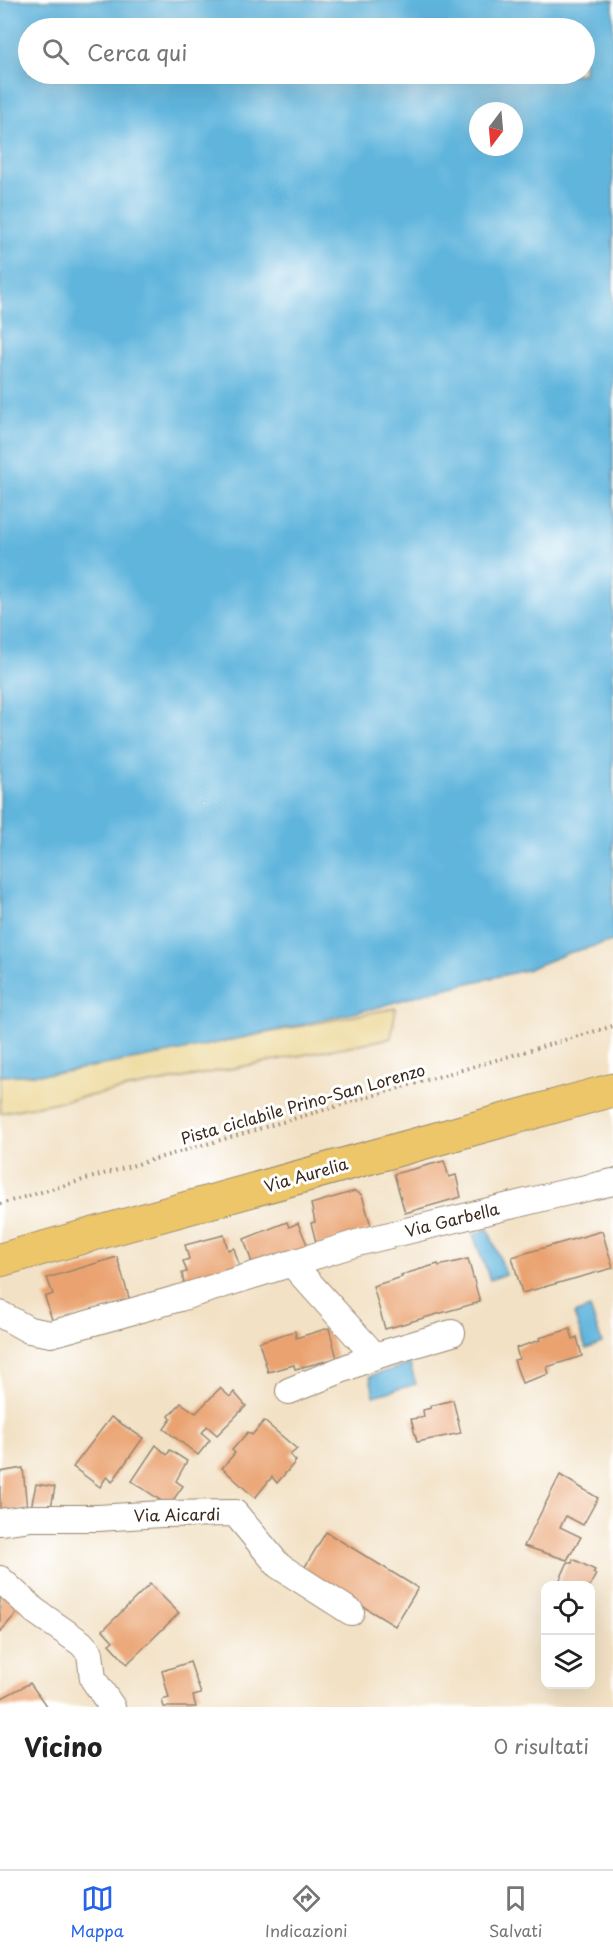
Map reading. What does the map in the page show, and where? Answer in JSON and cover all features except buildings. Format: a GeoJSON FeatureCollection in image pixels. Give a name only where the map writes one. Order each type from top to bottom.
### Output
{"type":"FeatureCollection","features":[{"type":"Feature","properties":{"kind":"main road","name":"Via Aurelia"},"geometry":{"type":"LineString","coordinates":[[0,1260],[613,1090]]}},
{"type":"Feature","properties":{"kind":"street","name":"Via Garbella"},"geometry":{"type":"LineString","coordinates":[[0,1314],[29,1330],[51,1334],[293,1265],[357,1244],[555,1194],[613,1182]]}},
{"type":"Feature","properties":{"kind":"street"},"geometry":{"type":"LineString","coordinates":[[293,1265],[375,1356]]}},
{"type":"Feature","properties":{"kind":"street"},"geometry":{"type":"LineString","coordinates":[[289,1391],[375,1356],[452,1334]]}},
{"type":"Feature","properties":{"kind":"street","name":"Via Aicardi"},"geometry":{"type":"LineString","coordinates":[[0,1522],[30,1518],[235,1513],[279,1566],[351,1612]]}},
{"type":"Feature","properties":{"kind":"street"},"geometry":{"type":"LineString","coordinates":[[0,1579],[35,1611],[81,1643],[90,1653],[93,1679],[112,1707]]}},
{"type":"Feature","properties":{"kind":"path","name":"Pista ciclabile Prino-San Lorenzo"},"geometry":{"type":"LineString","coordinates":[[0,1204],[613,1026]]}},
{"type":"Feature","properties":{"kind":"sand"},"geometry":{"type":"Polygon","coordinates":[[[396,1008],[391,1038],[0,1113],[0,1076],[59,1073],[396,1008]]]}},
{"type":"Feature","properties":{"kind":"water"},"geometry":{"type":"Polygon","coordinates":[[[0,0],[613,0],[613,941],[568,953],[526,970],[425,993],[379,1007],[165,1054],[59,1073],[0,1076],[0,0]]]}},
{"type":"Feature","properties":{"kind":"water"},"geometry":{"type":"Polygon","coordinates":[[[488,1229],[506,1274],[490,1280],[473,1235],[488,1229]]]}},
{"type":"Feature","properties":{"kind":"water"},"geometry":{"type":"Polygon","coordinates":[[[590,1308],[602,1343],[586,1349],[574,1314],[590,1308]]]}},
{"type":"Feature","properties":{"kind":"water"},"geometry":{"type":"Polygon","coordinates":[[[410,1364],[416,1384],[374,1396],[370,1376],[410,1364]]]}}]}
